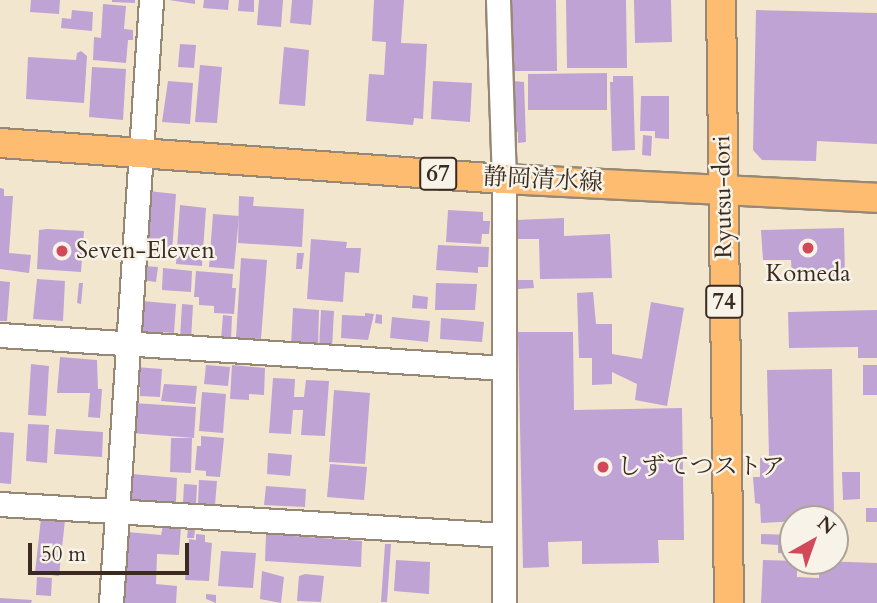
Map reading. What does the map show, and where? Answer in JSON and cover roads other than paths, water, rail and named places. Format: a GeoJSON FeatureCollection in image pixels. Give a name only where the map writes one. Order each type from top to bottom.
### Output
{"type":"FeatureCollection","features":[{"type":"Feature","properties":{"kind":"main road","name":"Ryutsu-dori"},"geometry":{"type":"LineString","coordinates":[[720,0],[729,603]]}},
{"type":"Feature","properties":{"kind":"main road","name":"静岡清水線"},"geometry":{"type":"LineString","coordinates":[[0,143],[504,179],[722,188],[877,198]]}},
{"type":"Feature","properties":{"kind":"street"},"geometry":{"type":"LineString","coordinates":[[111,603],[151,0]]}},
{"type":"Feature","properties":{"kind":"street"},"geometry":{"type":"LineString","coordinates":[[498,0],[504,179],[504,603]]}},
{"type":"Feature","properties":{"kind":"street"},"geometry":{"type":"LineString","coordinates":[[0,335],[503,368]]}},
{"type":"Feature","properties":{"kind":"street"},"geometry":{"type":"LineString","coordinates":[[0,504],[504,535]]}},
{"type":"Feature","properties":{"kind":"place","name":"Komeda"},"geometry":{"type":"Point","coordinates":[808,248]}},
{"type":"Feature","properties":{"kind":"place","name":"Seven-Eleven"},"geometry":{"type":"Point","coordinates":[62,251]}},
{"type":"Feature","properties":{"kind":"place","name":"しずてつストア"},"geometry":{"type":"Point","coordinates":[603,467]}}]}
